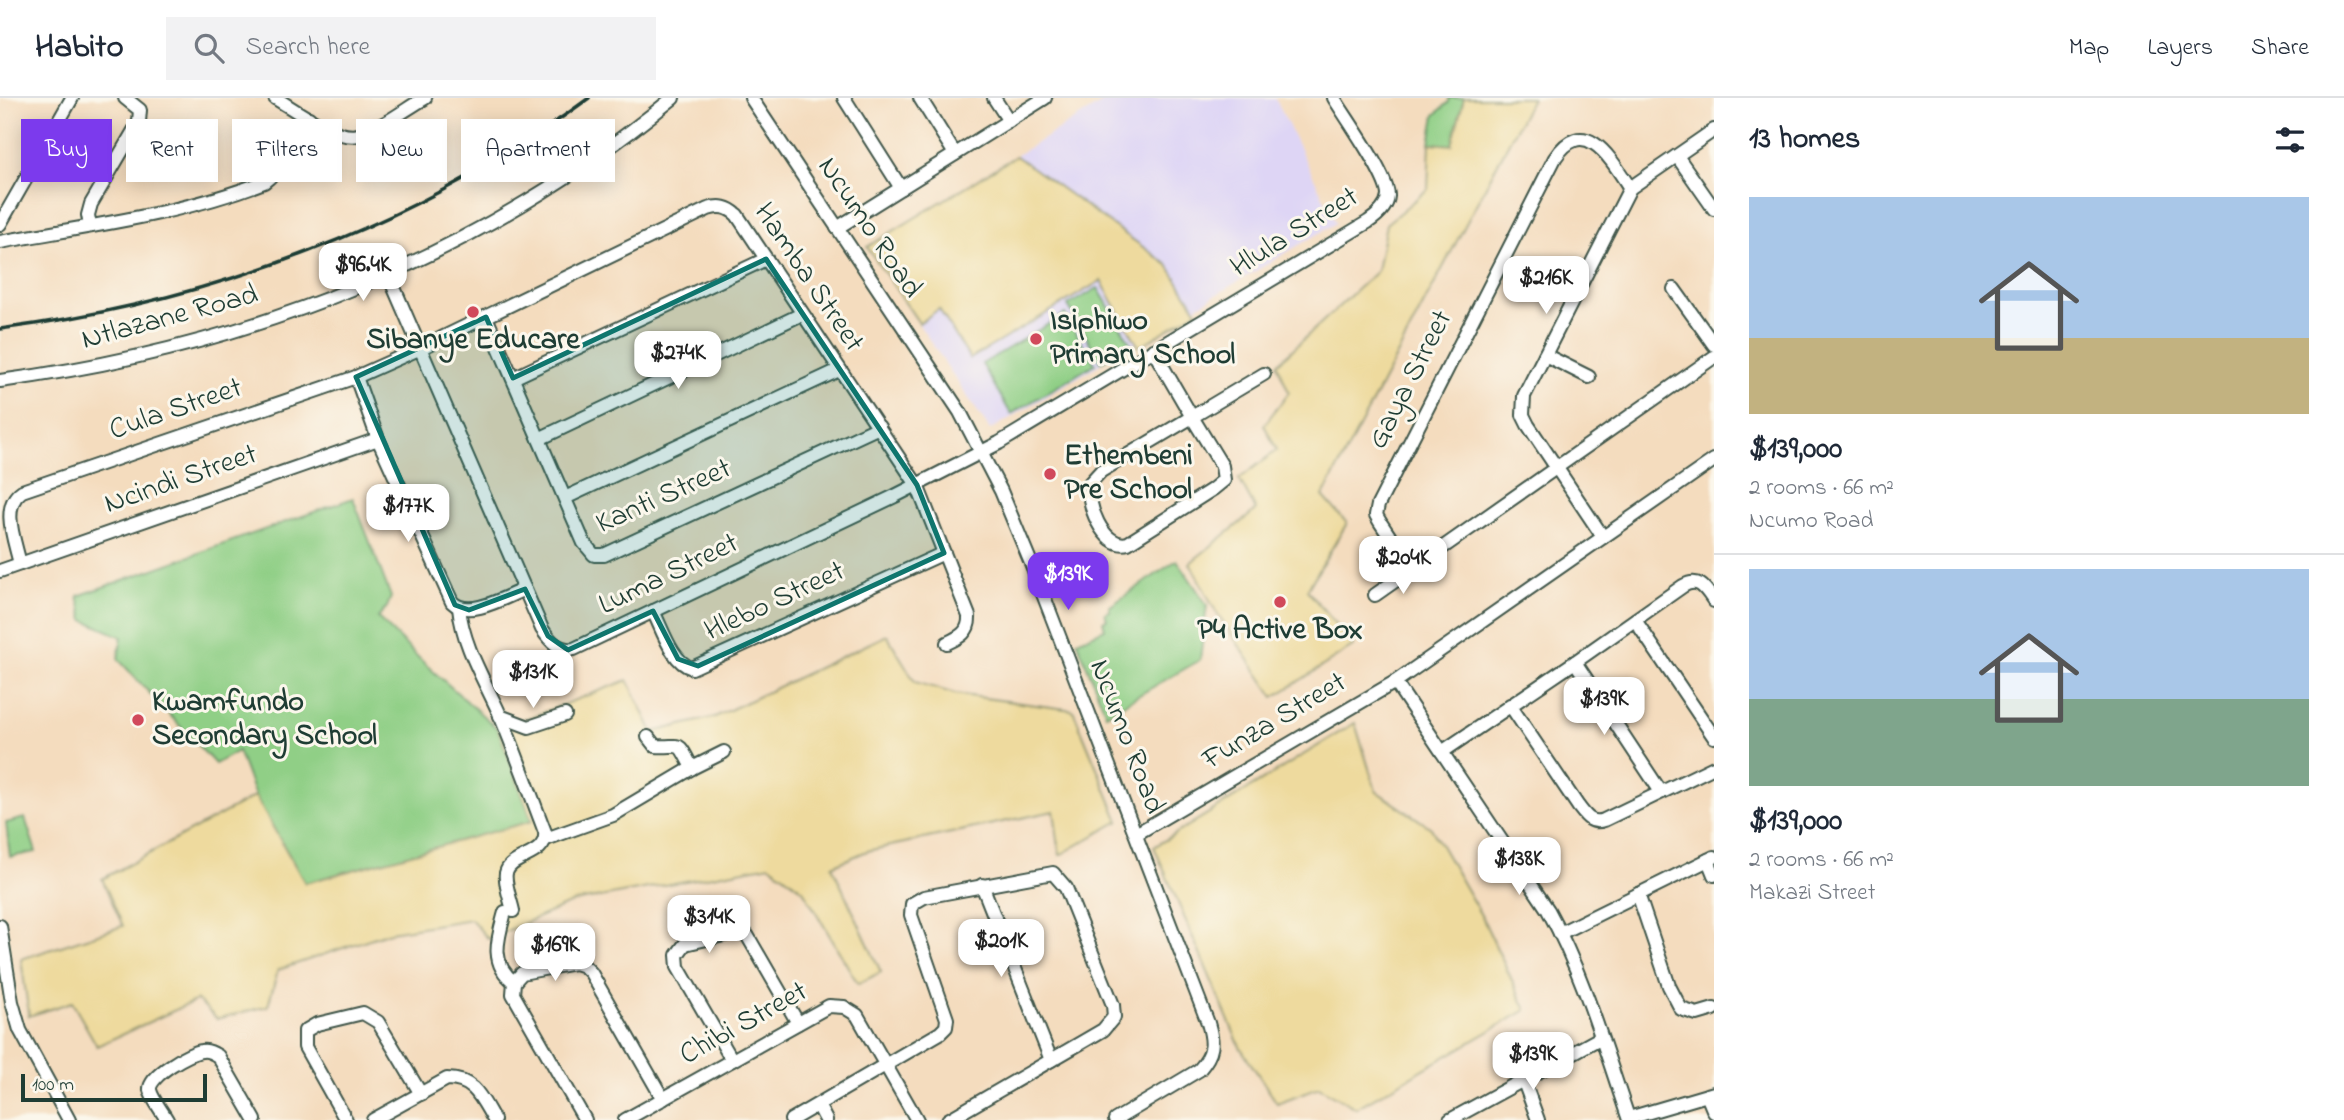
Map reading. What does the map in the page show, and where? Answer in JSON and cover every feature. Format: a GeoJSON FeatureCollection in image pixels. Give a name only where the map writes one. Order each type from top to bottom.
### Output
{"type":"FeatureCollection","features":[{"type":"Feature","properties":{"kind":"street"},"geometry":{"type":"LineString","coordinates":[[0,225],[72,98]]}},
{"type":"Feature","properties":{"kind":"street"},"geometry":{"type":"LineString","coordinates":[[90,226],[88,215],[91,204],[139,122],[140,110],[125,98]]}},
{"type":"Feature","properties":{"kind":"street"},"geometry":{"type":"LineString","coordinates":[[275,98],[333,131],[349,136],[358,135],[425,98]]}},
{"type":"Feature","properties":{"kind":"street","name":"Ntlazane Road"},"geometry":{"type":"LineString","coordinates":[[0,381],[64,373],[204,341],[319,303],[388,274],[461,238],[543,191],[602,153],[673,98]]}},
{"type":"Feature","properties":{"kind":"street","name":"Ncumo Road"},"geometry":{"type":"LineString","coordinates":[[751,98],[960,412],[983,452],[1033,568],[1208,1023],[1213,1050],[1209,1059],[1199,1070],[1121,1119]]}},
{"type":"Feature","properties":{"kind":"street"},"geometry":{"type":"LineString","coordinates":[[844,98],[901,188]]}},
{"type":"Feature","properties":{"kind":"street"},"geometry":{"type":"LineString","coordinates":[[920,98],[955,154]]}},
{"type":"Feature","properties":{"kind":"street"},"geometry":{"type":"LineString","coordinates":[[994,98],[1009,121]]}},
{"type":"Feature","properties":{"kind":"street"},"geometry":{"type":"LineString","coordinates":[[837,228],[1045,98]]}},
{"type":"Feature","properties":{"kind":"street","name":"Hlula Street"},"geometry":{"type":"LineString","coordinates":[[983,452],[1381,213],[1388,197],[1384,179],[1334,98]]}},
{"type":"Feature","properties":{"kind":"street"},"geometry":{"type":"LineString","coordinates":[[1,238],[90,226],[172,209],[264,181],[272,176],[309,118]]}},
{"type":"Feature","properties":{"kind":"street"},"geometry":{"type":"LineString","coordinates":[[1603,537],[1528,425],[1522,406],[1531,381],[1630,188],[1714,130]]}},
{"type":"Feature","properties":{"kind":"street","name":"Gaya Street"},"geometry":{"type":"LineString","coordinates":[[1411,569],[1376,515],[1378,505],[1555,158],[1560,150],[1573,140],[1585,138],[1594,142],[1615,164],[1630,188]]}},
{"type":"Feature","properties":{"kind":"street"},"geometry":{"type":"LineString","coordinates":[[1677,156],[1714,209]]}},
{"type":"Feature","properties":{"kind":"street","name":"Hamba Street"},"geometry":{"type":"LineString","coordinates":[[421,348],[713,207],[727,208],[737,215],[917,485]]}},
{"type":"Feature","properties":{"kind":"street"},"geometry":{"type":"LineString","coordinates":[[513,379],[766,259]]}},
{"type":"Feature","properties":{"kind":"street","name":"Luma Street"},"geometry":{"type":"LineString","coordinates":[[388,274],[542,629],[563,649],[584,645],[983,452]]}},
{"type":"Feature","properties":{"kind":"street"},"geometry":{"type":"LineString","coordinates":[[1674,289],[1714,345]]}},
{"type":"Feature","properties":{"kind":"street"},"geometry":{"type":"LineString","coordinates":[[539,439],[802,314]]}},
{"type":"Feature","properties":{"kind":"street","name":"Kanti Street"},"geometry":{"type":"LineString","coordinates":[[486,317],[565,498],[594,555],[604,555],[878,427]]}},
{"type":"Feature","properties":{"kind":"street","name":"Cula Street"},"geometry":{"type":"LineString","coordinates":[[20,564],[9,511],[13,499],[22,491],[356,377],[421,348]]}},
{"type":"Feature","properties":{"kind":"street"},"geometry":{"type":"LineString","coordinates":[[1153,350],[1192,417],[1222,466],[1224,480],[1122,544],[1111,541],[1103,531],[1090,497],[1090,483],[1101,471],[1192,417],[1264,374]]}},
{"type":"Feature","properties":{"kind":"street"},"geometry":{"type":"LineString","coordinates":[[1545,355],[1588,377]]}},
{"type":"Feature","properties":{"kind":"street"},"geometry":{"type":"LineString","coordinates":[[1375,595],[1714,357]]}},
{"type":"Feature","properties":{"kind":"street"},"geometry":{"type":"LineString","coordinates":[[565,498],[839,370]]}},
{"type":"Feature","properties":{"kind":"street"},"geometry":{"type":"LineString","coordinates":[[356,377],[379,439],[452,602],[458,608],[466,643],[500,716],[546,839]]}},
{"type":"Feature","properties":{"kind":"street","name":"Ncindi Street"},"geometry":{"type":"LineString","coordinates":[[0,571],[379,439]]}},
{"type":"Feature","properties":{"kind":"street","name":"Funza Street"},"geometry":{"type":"LineString","coordinates":[[1136,834],[1395,682],[1714,460]]}},
{"type":"Feature","properties":{"kind":"street"},"geometry":{"type":"LineString","coordinates":[[917,485],[969,616],[964,634],[947,643]]}},
{"type":"Feature","properties":{"kind":"street","name":"Hlebo Street"},"geometry":{"type":"LineString","coordinates":[[653,611],[678,659],[692,668],[944,553]]}},
{"type":"Feature","properties":{"kind":"street"},"geometry":{"type":"LineString","coordinates":[[1442,752],[1683,586],[1694,581],[1702,585],[1714,601]]}},
{"type":"Feature","properties":{"kind":"street"},"geometry":{"type":"LineString","coordinates":[[458,608],[474,609],[525,589]]}},
{"type":"Feature","properties":{"kind":"street"},"geometry":{"type":"LineString","coordinates":[[1635,620],[1714,737]]}},
{"type":"Feature","properties":{"kind":"street"},"geometry":{"type":"LineString","coordinates":[[1575,662],[1661,792]]}},
{"type":"Feature","properties":{"kind":"street"},"geometry":{"type":"LineString","coordinates":[[1395,682],[1560,933],[1573,959],[1629,1119],[1710,1094],[1714,1112]]}},
{"type":"Feature","properties":{"kind":"street"},"geometry":{"type":"LineString","coordinates":[[1510,705],[1578,806],[1591,820],[1604,820],[1714,767]]}},
{"type":"Feature","properties":{"kind":"street"},"geometry":{"type":"LineString","coordinates":[[500,716],[529,727],[565,715]]}},
{"type":"Feature","properties":{"kind":"street"},"geometry":{"type":"LineString","coordinates":[[648,737],[654,746],[677,744],[692,768]]}},
{"type":"Feature","properties":{"kind":"street"},"geometry":{"type":"LineString","coordinates":[[514,982],[506,976],[498,961],[496,949],[509,911],[505,874],[509,868],[542,846],[546,839],[612,815],[724,752]]}},
{"type":"Feature","properties":{"kind":"street"},"geometry":{"type":"LineString","coordinates":[[1560,933],[1711,858],[1714,875]]}},
{"type":"Feature","properties":{"kind":"street"},"geometry":{"type":"LineString","coordinates":[[790,1120],[946,1027],[947,1019],[911,915],[912,904],[924,897],[1054,873],[1066,888],[1108,992],[1114,1017],[1103,1030],[948,1120]]}},
{"type":"Feature","properties":{"kind":"street"},"geometry":{"type":"LineString","coordinates":[[982,885],[1051,1060]]}},
{"type":"Feature","properties":{"kind":"street"},"geometry":{"type":"LineString","coordinates":[[1637,894],[1669,986],[1681,1009],[1697,1014],[1714,1009]]}},
{"type":"Feature","properties":{"kind":"street"},"geometry":{"type":"LineString","coordinates":[[0,926],[19,1030],[69,1120]]}},
{"type":"Feature","properties":{"kind":"street"},"geometry":{"type":"LineString","coordinates":[[732,1060],[678,967],[677,955],[685,944],[737,932],[747,935],[798,1023]]}},
{"type":"Feature","properties":{"kind":"street"},"geometry":{"type":"LineString","coordinates":[[585,1120],[513,994],[514,982],[522,973],[575,963],[584,966],[591,973],[663,1098]]}},
{"type":"Feature","properties":{"kind":"street","name":"Chibi Street"},"geometry":{"type":"LineString","coordinates":[[625,1120],[829,1006],[844,1007],[857,1015],[917,1120]]}},
{"type":"Feature","properties":{"kind":"street"},"geometry":{"type":"LineString","coordinates":[[346,1120],[305,1047],[304,1031],[317,1024],[363,1013],[378,1022],[421,1094]]}},
{"type":"Feature","properties":{"kind":"street"},"geometry":{"type":"LineString","coordinates":[[1452,1120],[1600,1038]]}},
{"type":"Feature","properties":{"kind":"street"},"geometry":{"type":"LineString","coordinates":[[167,1120],[150,1090],[151,1082],[158,1073],[200,1050],[211,1051],[218,1056],[255,1120]]}},
{"type":"Feature","properties":{"kind":"street"},"geometry":{"type":"LineString","coordinates":[[373,1120],[447,1079],[461,1079],[477,1091],[494,1120]]}},
{"type":"Feature","properties":{"kind":"street"},"geometry":{"type":"LineString","coordinates":[[1523,1079],[1538,1120]]}},
{"type":"Feature","properties":{"kind":"street"},"geometry":{"type":"LineString","coordinates":[[818,1105],[826,1120]]}},
{"type":"Feature","properties":{"kind":"highlighted area"},"geometry":{"type":"Polygon","coordinates":[[[766,259],[917,485],[944,553],[698,666],[678,659],[653,611],[568,650],[548,636],[525,589],[469,610],[455,605],[356,377],[486,317],[513,378],[766,259]]]}},
{"type":"Feature","properties":{"kind":"shaded area","name":"Isiphiwo Primary School"},"geometry":{"type":"Polygon","coordinates":[[[1110,98],[1275,98],[1336,223],[990,430],[867,247],[1110,98]]]}},
{"type":"Feature","properties":{"kind":"green space"},"geometry":{"type":"Polygon","coordinates":[[[1449,98],[1464,98],[1452,145],[1430,143],[1435,115],[1449,102],[1449,98]]]}},
{"type":"Feature","properties":{"kind":"green space"},"geometry":{"type":"Polygon","coordinates":[[[1098,288],[1131,344],[1101,362],[1068,305],[1098,288]]]}},
{"type":"Feature","properties":{"kind":"green space"},"geometry":{"type":"Polygon","coordinates":[[[1065,314],[1095,364],[1011,414],[982,364],[1065,314]]]}},
{"type":"Feature","properties":{"kind":"green space"},"geometry":{"type":"Polygon","coordinates":[[[353,498],[391,597],[378,618],[498,729],[533,821],[305,883],[255,796],[238,751],[215,764],[118,659],[122,637],[84,620],[78,596],[353,498]]]}},
{"type":"Feature","properties":{"kind":"green space"},"geometry":{"type":"Polygon","coordinates":[[[1177,560],[1207,605],[1200,660],[1106,714],[1077,641],[1105,629],[1103,621],[1107,619],[1105,613],[1110,611],[1109,607],[1177,560]]]}},
{"type":"Feature","properties":{"kind":"green space"},"geometry":{"type":"Polygon","coordinates":[[[25,818],[36,852],[10,857],[6,823],[25,818]]]}},
{"type":"Feature","properties":{"kind":"sand"},"geometry":{"type":"Polygon","coordinates":[[[1464,98],[1532,98],[1323,496],[1347,523],[1307,590],[1354,646],[1274,697],[1215,610],[1190,563],[1256,510],[1239,479],[1277,450],[1264,425],[1289,392],[1277,364],[1377,271],[1386,224],[1428,189],[1430,143],[1452,145],[1464,98]]]}},
{"type":"Feature","properties":{"kind":"sand"},"geometry":{"type":"Polygon","coordinates":[[[1016,156],[1168,265],[1197,311],[1139,347],[1101,281],[970,359],[939,309],[919,323],[867,247],[1016,156]]]}},
{"type":"Feature","properties":{"kind":"sand"},"geometry":{"type":"Polygon","coordinates":[[[887,635],[915,682],[955,694],[1073,710],[1119,821],[1060,855],[1054,811],[867,851],[832,866],[881,972],[858,984],[803,890],[770,865],[574,902],[488,939],[471,919],[390,932],[278,970],[268,1006],[217,1019],[197,1000],[97,1046],[72,1002],[29,1016],[21,959],[123,926],[102,879],[255,796],[305,883],[532,821],[498,729],[628,680],[653,732],[715,717],[887,635]]]}},
{"type":"Feature","properties":{"kind":"sand"},"geometry":{"type":"Polygon","coordinates":[[[1355,723],[1376,791],[1431,828],[1482,917],[1526,1010],[1356,1108],[1319,1087],[1277,1103],[1240,1047],[1154,847],[1355,723]]]}},
{"type":"Feature","properties":{"kind":"railway"},"geometry":{"type":"LineString","coordinates":[[0,329],[79,317],[157,299],[234,278],[309,251],[383,220],[454,184],[523,143],[589,98]]}},
{"type":"Feature","properties":{"kind":"place","name":"Sibanye Educare"},"geometry":{"type":"Point","coordinates":[473,312]}},
{"type":"Feature","properties":{"kind":"place","name":"Isiphiwo Primary School"},"geometry":{"type":"Point","coordinates":[1036,339]}},
{"type":"Feature","properties":{"kind":"place","name":"Ethembeni Pre School"},"geometry":{"type":"Point","coordinates":[1050,474]}},
{"type":"Feature","properties":{"kind":"place","name":"P4 Active Box"},"geometry":{"type":"Point","coordinates":[1280,602]}},
{"type":"Feature","properties":{"kind":"place","name":"Kwamfundo Secondary School"},"geometry":{"type":"Point","coordinates":[138,720]}}]}
